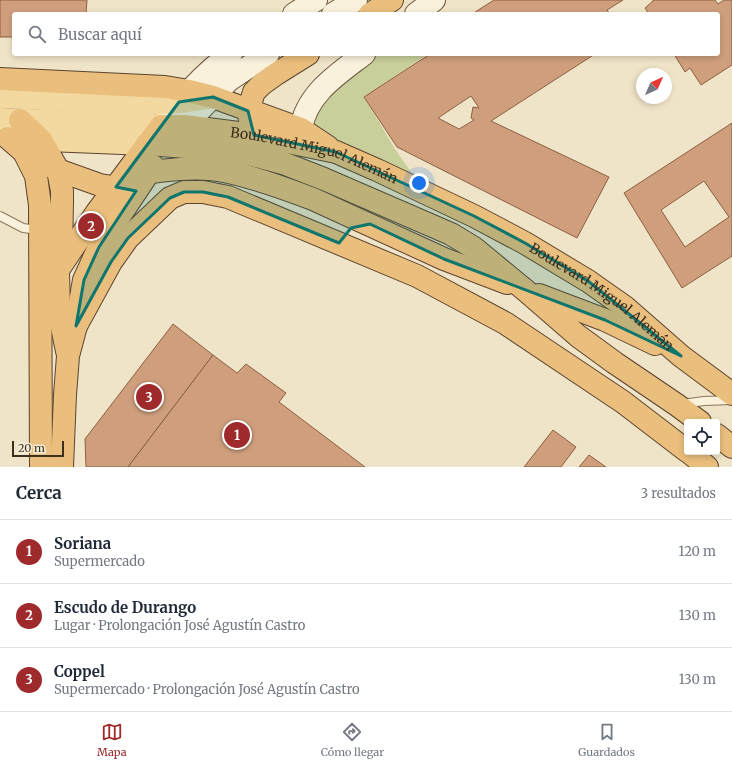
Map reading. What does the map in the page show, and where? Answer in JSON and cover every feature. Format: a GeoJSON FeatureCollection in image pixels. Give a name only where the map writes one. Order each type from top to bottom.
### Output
{"type":"FeatureCollection","features":[{"type":"Feature","properties":{"kind":"highway"},"geometry":{"type":"LineString","coordinates":[[373,12],[392,0]]}},
{"type":"Feature","properties":{"kind":"highway"},"geometry":{"type":"LineString","coordinates":[[255,145],[248,111],[254,92],[262,84],[305,56]]}},
{"type":"Feature","properties":{"kind":"highway"},"geometry":{"type":"LineString","coordinates":[[0,79],[165,87],[184,96],[213,97],[301,129],[336,152]]}},
{"type":"Feature","properties":{"kind":"highway","name":"Boulevard Miguel Alemán"},"geometry":{"type":"LineString","coordinates":[[165,136],[184,126],[255,145],[336,152],[377,170],[474,216],[525,243],[588,281],[624,307],[681,356],[732,394]]}},
{"type":"Feature","properties":{"kind":"highway"},"geometry":{"type":"LineString","coordinates":[[16,134],[58,170],[100,185],[125,185],[170,198]]}},
{"type":"Feature","properties":{"kind":"highway"},"geometry":{"type":"LineString","coordinates":[[16,134],[36,176],[40,205],[51,232],[61,248],[58,270],[59,312],[68,356]]}},
{"type":"Feature","properties":{"kind":"highway"},"geometry":{"type":"LineString","coordinates":[[62,467],[64,394],[68,356],[76,326],[84,280],[125,185],[147,144],[165,136]]}},
{"type":"Feature","properties":{"kind":"highway"},"geometry":{"type":"LineString","coordinates":[[148,172],[165,136]]}},
{"type":"Feature","properties":{"kind":"highway","name":"Boulevard Miguel Alemán"},"geometry":{"type":"LineString","coordinates":[[165,136],[226,150],[255,145],[283,163],[324,179],[451,234],[474,248],[584,340],[615,363],[677,404],[696,419]]}},
{"type":"Feature","properties":{"kind":"highway"},"geometry":{"type":"LineString","coordinates":[[41,305],[58,270],[97,212],[125,185],[148,172],[176,169],[211,169],[243,176],[295,192],[370,224],[444,259],[605,320],[681,356]]}},
{"type":"Feature","properties":{"kind":"highway"},"geometry":{"type":"LineString","coordinates":[[41,467],[41,305],[51,232],[62,191],[58,170]]}},
{"type":"Feature","properties":{"kind":"highway"},"geometry":{"type":"LineString","coordinates":[[76,326],[111,262],[128,238],[170,198],[184,192],[203,192],[228,197],[339,242],[417,276],[505,323],[623,402],[684,448]]}},
{"type":"Feature","properties":{"kind":"highway"},"geometry":{"type":"LineString","coordinates":[[339,242],[344,233],[351,228],[370,224]]}},
{"type":"Feature","properties":{"kind":"highway"},"geometry":{"type":"LineString","coordinates":[[720,437],[732,447]]}},
{"type":"Feature","properties":{"kind":"highway"},"geometry":{"type":"LineString","coordinates":[[693,455],[707,467]]}},
{"type":"Feature","properties":{"kind":"main road"},"geometry":{"type":"LineString","coordinates":[[297,12],[316,0]]}},
{"type":"Feature","properties":{"kind":"main road"},"geometry":{"type":"LineString","coordinates":[[336,12],[356,0]]}},
{"type":"Feature","properties":{"kind":"main road"},"geometry":{"type":"LineString","coordinates":[[419,12],[434,0]]}},
{"type":"Feature","properties":{"kind":"main road"},"geometry":{"type":"LineString","coordinates":[[165,136],[184,96],[212,68],[228,56]]}},
{"type":"Feature","properties":{"kind":"main road"},"geometry":{"type":"LineString","coordinates":[[184,126],[229,80],[265,56]]}},
{"type":"Feature","properties":{"kind":"main road"},"geometry":{"type":"LineString","coordinates":[[301,129],[314,97],[328,81],[361,56]]}},
{"type":"Feature","properties":{"kind":"main road"},"geometry":{"type":"LineString","coordinates":[[0,97],[146,104],[184,96]]}},
{"type":"Feature","properties":{"kind":"main road","name":"Boulevard Miguel Alemán"},"geometry":{"type":"LineString","coordinates":[[16,134],[139,124],[165,136]]}},
{"type":"Feature","properties":{"kind":"main road"},"geometry":{"type":"LineString","coordinates":[[16,134],[147,144]]}},
{"type":"Feature","properties":{"kind":"lane"},"geometry":{"type":"LineString","coordinates":[[0,216],[23,228],[51,232]]}},
{"type":"Feature","properties":{"kind":"lane"},"geometry":{"type":"LineString","coordinates":[[677,404],[732,400]]}},
{"type":"Feature","properties":{"kind":"highlighted area"},"geometry":{"type":"Polygon","coordinates":[[[213,97],[248,111],[254,135],[336,152],[474,216],[525,243],[588,281],[681,356],[605,320],[444,259],[370,224],[351,228],[339,243],[228,197],[203,192],[184,192],[170,198],[128,238],[111,262],[76,326],[84,280],[99,247],[136,191],[116,187],[179,102],[213,97]]]}},
{"type":"Feature","properties":{"kind":"green space"},"geometry":{"type":"Polygon","coordinates":[[[365,56],[425,56],[364,97],[395,149],[411,172],[385,171],[305,128],[312,104],[365,56]]]}},
{"type":"Feature","properties":{"kind":"building"},"geometry":{"type":"Polygon","coordinates":[[[0,0],[87,0],[86,12],[12,12],[12,37],[0,37],[0,0]]]}},
{"type":"Feature","properties":{"kind":"building"},"geometry":{"type":"Polygon","coordinates":[[[494,0],[623,0],[607,10],[608,12],[475,12],[494,0]]]}},
{"type":"Feature","properties":{"kind":"building"},"geometry":{"type":"Polygon","coordinates":[[[715,0],[718,4],[724,0],[732,0],[732,65],[701,85],[690,68],[685,72],[675,56],[720,56],[720,12],[648,12],[645,8],[653,1],[715,0]]]}},
{"type":"Feature","properties":{"kind":"building"},"geometry":{"type":"Polygon","coordinates":[[[427,56],[592,56],[491,121],[609,177],[577,238],[397,147],[364,97],[427,56]],[[471,96],[438,118],[459,129],[474,120],[471,118],[473,107],[479,108],[471,96]]]}},
{"type":"Feature","properties":{"kind":"building"},"geometry":{"type":"Polygon","coordinates":[[[732,123],[732,256],[682,288],[624,193],[732,123]],[[704,181],[661,210],[685,247],[729,217],[704,181]]]}},
{"type":"Feature","properties":{"kind":"building"},"geometry":{"type":"Polygon","coordinates":[[[173,324],[213,355],[128,467],[86,467],[85,439],[173,324]]]}},
{"type":"Feature","properties":{"kind":"building"},"geometry":{"type":"Polygon","coordinates":[[[213,355],[237,373],[246,364],[286,393],[279,402],[365,467],[128,467],[213,355]]]}},
{"type":"Feature","properties":{"kind":"building"},"geometry":{"type":"Polygon","coordinates":[[[553,430],[576,447],[561,467],[524,467],[553,430]]]}},
{"type":"Feature","properties":{"kind":"building"},"geometry":{"type":"Polygon","coordinates":[[[589,455],[606,467],[579,467],[589,455]]]}},
{"type":"Feature","properties":{"kind":"place","name":"Escudo de Durango"},"geometry":{"type":"Point","coordinates":[91,226]}},
{"type":"Feature","properties":{"kind":"place","name":"Coppel"},"geometry":{"type":"Point","coordinates":[149,397]}},
{"type":"Feature","properties":{"kind":"place","name":"Soriana"},"geometry":{"type":"Point","coordinates":[237,435]}}]}
